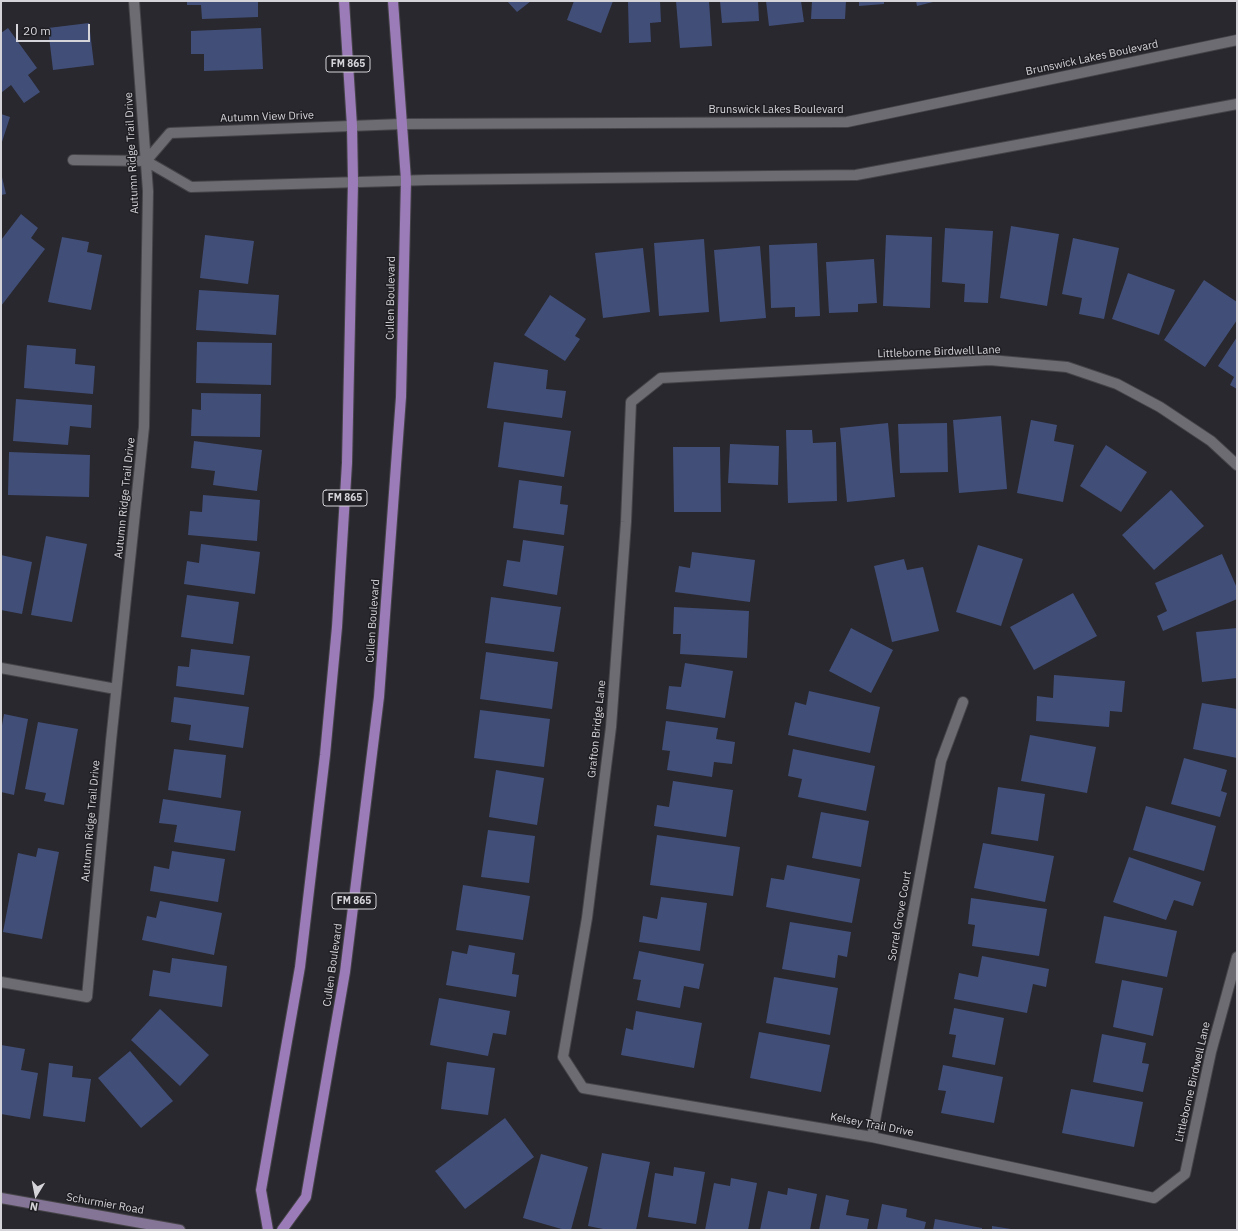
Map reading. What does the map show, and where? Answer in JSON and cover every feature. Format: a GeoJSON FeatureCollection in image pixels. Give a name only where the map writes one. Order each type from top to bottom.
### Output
{"type":"FeatureCollection","features":[{"type":"Feature","properties":{"kind":"main road","name":"FM 865"},"geometry":{"type":"LineString","coordinates":[[268,1230],[261,1190],[300,967],[325,755],[337,627],[347,463],[353,182],[352,126],[344,1]]}},
{"type":"Feature","properties":{"kind":"main road","name":"Cullen Boulevard"},"geometry":{"type":"LineString","coordinates":[[282,1230],[306,1197],[345,972],[378,705],[401,397],[406,180],[393,1]]}},
{"type":"Feature","properties":{"kind":"street","name":"Autumn Ridge Trail Drive"},"geometry":{"type":"LineString","coordinates":[[1,982],[87,997],[116,689],[144,426],[148,191],[134,1]]}},
{"type":"Feature","properties":{"kind":"street","name":"Brunswick Lakes Boulevard"},"geometry":{"type":"LineString","coordinates":[[402,124],[847,122],[1237,40]]}},
{"type":"Feature","properties":{"kind":"street"},"geometry":{"type":"LineString","coordinates":[[74,160],[146,161],[191,187],[406,180],[856,175],[1237,104]]}},
{"type":"Feature","properties":{"kind":"street","name":"Autumn View Drive"},"geometry":{"type":"LineString","coordinates":[[146,161],[170,133],[402,124]]}},
{"type":"Feature","properties":{"kind":"street","name":"Littleborne Birdwell Lane"},"geometry":{"type":"LineString","coordinates":[[661,378],[990,360],[1066,367],[1117,384],[1160,407],[1211,441],[1237,465]]}},
{"type":"Feature","properties":{"kind":"street","name":"Grafton Bridge Lane"},"geometry":{"type":"LineString","coordinates":[[583,1088],[563,1057],[587,918],[611,727],[626,522],[631,402],[661,378]]}},
{"type":"Feature","properties":{"kind":"street"},"geometry":{"type":"LineString","coordinates":[[1,668],[116,689]]}},
{"type":"Feature","properties":{"kind":"street","name":"Sorrel Grove Court"},"geometry":{"type":"LineString","coordinates":[[872,1137],[941,761],[963,702]]}},
{"type":"Feature","properties":{"kind":"street","name":"Littleborne Birdwell Lane"},"geometry":{"type":"LineString","coordinates":[[1154,1198],[1185,1174],[1211,1052],[1237,957]]}},
{"type":"Feature","properties":{"kind":"street","name":"Kelsey Trail Drive"},"geometry":{"type":"LineString","coordinates":[[583,1088],[872,1137],[1154,1198]]}},
{"type":"Feature","properties":{"kind":"street","name":"Schurmier Road"},"geometry":{"type":"LineString","coordinates":[[1,1198],[180,1230]]}},
{"type":"Feature","properties":{"kind":"building"},"geometry":{"type":"Polygon","coordinates":[[[187,1],[258,1],[258,17],[202,19],[201,5],[187,5],[187,1]]]}},
{"type":"Feature","properties":{"kind":"building"},"geometry":{"type":"Polygon","coordinates":[[[507,1],[531,1],[517,12],[507,1]]]}},
{"type":"Feature","properties":{"kind":"building"},"geometry":{"type":"Polygon","coordinates":[[[574,1],[613,1],[601,33],[567,20],[574,1]]]}},
{"type":"Feature","properties":{"kind":"building"},"geometry":{"type":"Polygon","coordinates":[[[628,1],[660,1],[661,22],[650,23],[651,42],[629,43],[628,1]]]}},
{"type":"Feature","properties":{"kind":"building"},"geometry":{"type":"Polygon","coordinates":[[[676,1],[709,1],[712,46],[680,48],[676,1]]]}},
{"type":"Feature","properties":{"kind":"building"},"geometry":{"type":"Polygon","coordinates":[[[720,1],[758,1],[759,21],[722,23],[720,1]]]}},
{"type":"Feature","properties":{"kind":"building"},"geometry":{"type":"Polygon","coordinates":[[[766,1],[801,1],[804,22],[769,26],[766,1]]]}},
{"type":"Feature","properties":{"kind":"building"},"geometry":{"type":"Polygon","coordinates":[[[812,1],[846,1],[845,19],[811,19],[812,1]]]}},
{"type":"Feature","properties":{"kind":"building"},"geometry":{"type":"Polygon","coordinates":[[[859,1],[884,1],[884,4],[859,6],[859,1]]]}},
{"type":"Feature","properties":{"kind":"building"},"geometry":{"type":"Polygon","coordinates":[[[916,1],[933,1],[933,2],[917,6],[916,1]]]}},
{"type":"Feature","properties":{"kind":"building"},"geometry":{"type":"Polygon","coordinates":[[[89,23],[94,65],[53,70],[48,28],[89,23]]]}},
{"type":"Feature","properties":{"kind":"building"},"geometry":{"type":"Polygon","coordinates":[[[8,28],[37,68],[28,75],[40,92],[24,103],[11,85],[1,93],[1,33],[8,28]]]}},
{"type":"Feature","properties":{"kind":"building"},"geometry":{"type":"Polygon","coordinates":[[[261,28],[263,69],[204,71],[204,54],[191,54],[191,31],[261,28]]]}},
{"type":"Feature","properties":{"kind":"building"},"geometry":{"type":"Polygon","coordinates":[[[1,114],[10,117],[1,145],[1,114]]]}},
{"type":"Feature","properties":{"kind":"building"},"geometry":{"type":"Polygon","coordinates":[[[1,173],[6,194],[1,195],[1,173]]]}},
{"type":"Feature","properties":{"kind":"building"},"geometry":{"type":"Polygon","coordinates":[[[21,214],[38,228],[31,238],[45,249],[1,306],[1,240],[21,214]]]}},
{"type":"Feature","properties":{"kind":"building"},"geometry":{"type":"Polygon","coordinates":[[[1011,226],[1059,234],[1047,306],[1000,298],[1011,226]]]}},
{"type":"Feature","properties":{"kind":"building"},"geometry":{"type":"Polygon","coordinates":[[[945,228],[993,231],[988,303],[964,302],[965,284],[942,282],[945,228]]]}},
{"type":"Feature","properties":{"kind":"building"},"geometry":{"type":"Polygon","coordinates":[[[205,235],[254,241],[248,284],[200,278],[205,235]]]}},
{"type":"Feature","properties":{"kind":"building"},"geometry":{"type":"Polygon","coordinates":[[[886,235],[932,237],[930,308],[883,306],[886,235]]]}},
{"type":"Feature","properties":{"kind":"building"},"geometry":{"type":"Polygon","coordinates":[[[62,237],[89,242],[87,252],[102,255],[91,310],[48,302],[62,237]]]}},
{"type":"Feature","properties":{"kind":"building"},"geometry":{"type":"Polygon","coordinates":[[[1073,238],[1119,248],[1104,319],[1079,314],[1082,298],[1062,294],[1073,238]]]}},
{"type":"Feature","properties":{"kind":"building"},"geometry":{"type":"Polygon","coordinates":[[[704,239],[709,312],[659,316],[654,243],[704,239]]]}},
{"type":"Feature","properties":{"kind":"building"},"geometry":{"type":"Polygon","coordinates":[[[817,243],[820,316],[795,317],[795,307],[771,308],[769,245],[817,243]]]}},
{"type":"Feature","properties":{"kind":"building"},"geometry":{"type":"Polygon","coordinates":[[[760,246],[766,318],[720,322],[714,250],[760,246]]]}},
{"type":"Feature","properties":{"kind":"building"},"geometry":{"type":"Polygon","coordinates":[[[643,248],[650,312],[603,318],[595,253],[643,248]]]}},
{"type":"Feature","properties":{"kind":"building"},"geometry":{"type":"Polygon","coordinates":[[[874,259],[877,303],[858,304],[858,312],[829,313],[826,262],[874,259]]]}},
{"type":"Feature","properties":{"kind":"building"},"geometry":{"type":"Polygon","coordinates":[[[1128,273],[1175,290],[1159,335],[1112,319],[1128,273]]]}},
{"type":"Feature","properties":{"kind":"building"},"geometry":{"type":"Polygon","coordinates":[[[1204,280],[1237,302],[1237,320],[1205,367],[1164,340],[1204,280]]]}},
{"type":"Feature","properties":{"kind":"building"},"geometry":{"type":"Polygon","coordinates":[[[199,290],[279,295],[276,335],[196,330],[199,290]]]}},
{"type":"Feature","properties":{"kind":"building"},"geometry":{"type":"Polygon","coordinates":[[[550,295],[586,319],[575,336],[580,339],[565,361],[524,335],[550,295]]]}},
{"type":"Feature","properties":{"kind":"building"},"geometry":{"type":"Polygon","coordinates":[[[1237,337],[1237,389],[1230,385],[1234,377],[1218,366],[1237,337]]]}},
{"type":"Feature","properties":{"kind":"building"},"geometry":{"type":"Polygon","coordinates":[[[197,342],[272,343],[271,385],[196,383],[197,342]]]}},
{"type":"Feature","properties":{"kind":"building"},"geometry":{"type":"Polygon","coordinates":[[[27,345],[76,349],[75,364],[95,366],[93,394],[24,388],[27,345]]]}},
{"type":"Feature","properties":{"kind":"building"},"geometry":{"type":"Polygon","coordinates":[[[494,362],[548,370],[546,389],[566,391],[562,418],[487,408],[494,362]]]}},
{"type":"Feature","properties":{"kind":"building"},"geometry":{"type":"Polygon","coordinates":[[[201,393],[261,394],[260,437],[191,436],[192,409],[201,410],[201,393]]]}},
{"type":"Feature","properties":{"kind":"building"},"geometry":{"type":"Polygon","coordinates":[[[16,399],[92,405],[91,428],[70,426],[68,445],[13,441],[16,399]]]}},
{"type":"Feature","properties":{"kind":"building"},"geometry":{"type":"Polygon","coordinates":[[[1001,416],[1007,489],[959,493],[953,420],[1001,416]]]}},
{"type":"Feature","properties":{"kind":"building"},"geometry":{"type":"Polygon","coordinates":[[[1031,420],[1057,425],[1054,441],[1074,445],[1063,502],[1017,493],[1031,420]]]}},
{"type":"Feature","properties":{"kind":"building"},"geometry":{"type":"Polygon","coordinates":[[[504,422],[571,431],[564,477],[498,467],[504,422]]]}},
{"type":"Feature","properties":{"kind":"building"},"geometry":{"type":"Polygon","coordinates":[[[888,423],[895,497],[847,502],[840,428],[888,423]]]}},
{"type":"Feature","properties":{"kind":"building"},"geometry":{"type":"Polygon","coordinates":[[[947,423],[948,472],[900,473],[898,424],[947,423]]]}},
{"type":"Feature","properties":{"kind":"building"},"geometry":{"type":"Polygon","coordinates":[[[786,430],[812,430],[813,443],[836,442],[837,501],[788,503],[786,430]]]}},
{"type":"Feature","properties":{"kind":"building"},"geometry":{"type":"Polygon","coordinates":[[[194,441],[262,450],[257,491],[213,485],[215,471],[191,468],[194,441]]]}},
{"type":"Feature","properties":{"kind":"building"},"geometry":{"type":"Polygon","coordinates":[[[730,444],[779,446],[778,485],[728,483],[730,444]]]}},
{"type":"Feature","properties":{"kind":"building"},"geometry":{"type":"Polygon","coordinates":[[[1106,445],[1147,472],[1121,512],[1080,486],[1106,445]]]}},
{"type":"Feature","properties":{"kind":"building"},"geometry":{"type":"Polygon","coordinates":[[[673,447],[720,447],[721,512],[674,512],[673,447]]]}},
{"type":"Feature","properties":{"kind":"building"},"geometry":{"type":"Polygon","coordinates":[[[9,452],[90,455],[89,497],[8,495],[9,452]]]}},
{"type":"Feature","properties":{"kind":"building"},"geometry":{"type":"Polygon","coordinates":[[[519,480],[562,486],[560,504],[568,505],[564,535],[513,528],[519,480]]]}},
{"type":"Feature","properties":{"kind":"building"},"geometry":{"type":"Polygon","coordinates":[[[1171,490],[1204,526],[1154,570],[1122,535],[1171,490]]]}},
{"type":"Feature","properties":{"kind":"building"},"geometry":{"type":"Polygon","coordinates":[[[203,495],[260,500],[257,541],[188,535],[190,511],[202,512],[203,495]]]}},
{"type":"Feature","properties":{"kind":"building"},"geometry":{"type":"Polygon","coordinates":[[[46,536],[87,544],[72,622],[31,615],[46,536]]]}},
{"type":"Feature","properties":{"kind":"building"},"geometry":{"type":"Polygon","coordinates":[[[523,540],[564,546],[557,595],[503,586],[507,560],[520,562],[523,540]]]}},
{"type":"Feature","properties":{"kind":"building"},"geometry":{"type":"Polygon","coordinates":[[[201,544],[260,552],[255,594],[184,584],[187,561],[199,563],[201,544]]]}},
{"type":"Feature","properties":{"kind":"building"},"geometry":{"type":"Polygon","coordinates":[[[978,545],[1023,559],[1001,626],[956,612],[978,545]]]}},
{"type":"Feature","properties":{"kind":"building"},"geometry":{"type":"Polygon","coordinates":[[[692,552],[755,560],[750,602],[675,592],[679,566],[690,568],[692,552]]]}},
{"type":"Feature","properties":{"kind":"building"},"geometry":{"type":"Polygon","coordinates":[[[1222,554],[1237,588],[1237,599],[1163,631],[1157,616],[1167,611],[1155,583],[1222,554]]]}},
{"type":"Feature","properties":{"kind":"building"},"geometry":{"type":"Polygon","coordinates":[[[1,555],[32,562],[22,614],[1,610],[1,555]]]}},
{"type":"Feature","properties":{"kind":"building"},"geometry":{"type":"Polygon","coordinates":[[[904,559],[907,570],[923,567],[939,631],[892,642],[874,566],[904,559]]]}},
{"type":"Feature","properties":{"kind":"building"},"geometry":{"type":"Polygon","coordinates":[[[1073,593],[1097,636],[1034,670],[1010,627],[1073,593]]]}},
{"type":"Feature","properties":{"kind":"building"},"geometry":{"type":"Polygon","coordinates":[[[187,595],[239,602],[233,644],[181,637],[187,595]]]}},
{"type":"Feature","properties":{"kind":"building"},"geometry":{"type":"Polygon","coordinates":[[[491,597],[561,607],[554,652],[485,643],[491,597]]]}},
{"type":"Feature","properties":{"kind":"building"},"geometry":{"type":"Polygon","coordinates":[[[674,607],[749,611],[747,658],[680,654],[681,634],[673,634],[674,607]]]}},
{"type":"Feature","properties":{"kind":"building"},"geometry":{"type":"Polygon","coordinates":[[[851,628],[893,650],[871,693],[829,671],[851,628]]]}},
{"type":"Feature","properties":{"kind":"building"},"geometry":{"type":"Polygon","coordinates":[[[1237,628],[1237,678],[1202,682],[1196,632],[1237,628]]]}},
{"type":"Feature","properties":{"kind":"building"},"geometry":{"type":"Polygon","coordinates":[[[191,649],[250,656],[244,695],[176,686],[178,666],[189,667],[191,649]]]}},
{"type":"Feature","properties":{"kind":"building"},"geometry":{"type":"Polygon","coordinates":[[[486,652],[558,662],[552,709],[480,699],[486,652]]]}},
{"type":"Feature","properties":{"kind":"building"},"geometry":{"type":"Polygon","coordinates":[[[685,663],[733,671],[725,718],[666,709],[669,686],[681,687],[685,663]]]}},
{"type":"Feature","properties":{"kind":"building"},"geometry":{"type":"Polygon","coordinates":[[[1054,675],[1125,681],[1122,712],[1110,711],[1109,727],[1036,721],[1037,696],[1053,698],[1054,675]]]}},
{"type":"Feature","properties":{"kind":"building"},"geometry":{"type":"Polygon","coordinates":[[[809,691],[880,707],[870,753],[788,735],[795,702],[806,705],[809,691]]]}},
{"type":"Feature","properties":{"kind":"building"},"geometry":{"type":"Polygon","coordinates":[[[174,697],[249,707],[243,748],[189,740],[191,725],[171,722],[174,697]]]}},
{"type":"Feature","properties":{"kind":"building"},"geometry":{"type":"Polygon","coordinates":[[[1202,703],[1237,709],[1237,758],[1193,749],[1202,703]]]}},
{"type":"Feature","properties":{"kind":"building"},"geometry":{"type":"Polygon","coordinates":[[[480,710],[550,719],[544,767],[474,758],[480,710]]]}},
{"type":"Feature","properties":{"kind":"building"},"geometry":{"type":"Polygon","coordinates":[[[4,714],[28,719],[14,795],[1,792],[1,731],[4,714]]]}},
{"type":"Feature","properties":{"kind":"building"},"geometry":{"type":"Polygon","coordinates":[[[666,721],[718,728],[716,739],[735,742],[732,764],[714,762],[712,777],[667,770],[670,751],[662,750],[666,721]]]}},
{"type":"Feature","properties":{"kind":"building"},"geometry":{"type":"Polygon","coordinates":[[[38,722],[78,729],[64,805],[44,801],[46,793],[25,789],[38,722]]]}},
{"type":"Feature","properties":{"kind":"building"},"geometry":{"type":"Polygon","coordinates":[[[1030,735],[1096,747],[1087,793],[1021,781],[1030,735]]]}},
{"type":"Feature","properties":{"kind":"building"},"geometry":{"type":"Polygon","coordinates":[[[174,749],[226,755],[221,798],[168,790],[174,749]]]}},
{"type":"Feature","properties":{"kind":"building"},"geometry":{"type":"Polygon","coordinates":[[[793,749],[875,766],[866,811],[798,797],[802,779],[788,776],[793,749]]]}},
{"type":"Feature","properties":{"kind":"building"},"geometry":{"type":"Polygon","coordinates":[[[1184,758],[1227,770],[1221,791],[1227,793],[1220,817],[1171,804],[1184,758]]]}},
{"type":"Feature","properties":{"kind":"building"},"geometry":{"type":"Polygon","coordinates":[[[496,770],[544,778],[537,825],[489,817],[496,770]]]}},
{"type":"Feature","properties":{"kind":"building"},"geometry":{"type":"Polygon","coordinates":[[[673,781],[733,790],[726,837],[654,826],[657,805],[669,807],[673,781]]]}},
{"type":"Feature","properties":{"kind":"building"},"geometry":{"type":"Polygon","coordinates":[[[998,787],[1045,794],[1038,841],[991,834],[998,787]]]}},
{"type":"Feature","properties":{"kind":"building"},"geometry":{"type":"Polygon","coordinates":[[[163,799],[241,811],[235,851],[174,842],[177,825],[159,823],[163,799]]]}},
{"type":"Feature","properties":{"kind":"building"},"geometry":{"type":"Polygon","coordinates":[[[1146,806],[1216,826],[1204,871],[1133,850],[1146,806]]]}},
{"type":"Feature","properties":{"kind":"building"},"geometry":{"type":"Polygon","coordinates":[[[821,812],[869,821],[861,867],[812,858],[821,812]]]}},
{"type":"Feature","properties":{"kind":"building"},"geometry":{"type":"Polygon","coordinates":[[[488,830],[535,836],[529,883],[481,877],[488,830]]]}},
{"type":"Feature","properties":{"kind":"building"},"geometry":{"type":"Polygon","coordinates":[[[657,835],[740,847],[733,896],[650,885],[657,835]]]}},
{"type":"Feature","properties":{"kind":"building"},"geometry":{"type":"Polygon","coordinates":[[[983,843],[1054,856],[1045,902],[974,888],[983,843]]]}},
{"type":"Feature","properties":{"kind":"building"},"geometry":{"type":"Polygon","coordinates":[[[38,848],[59,852],[42,939],[3,932],[18,853],[36,857],[38,848]]]}},
{"type":"Feature","properties":{"kind":"building"},"geometry":{"type":"Polygon","coordinates":[[[172,851],[225,859],[218,902],[150,891],[154,866],[169,869],[172,851]]]}},
{"type":"Feature","properties":{"kind":"building"},"geometry":{"type":"Polygon","coordinates":[[[1129,857],[1201,882],[1193,906],[1174,900],[1166,920],[1113,902],[1129,857]]]}},
{"type":"Feature","properties":{"kind":"building"},"geometry":{"type":"Polygon","coordinates":[[[787,865],[860,879],[852,923],[766,907],[771,878],[784,880],[787,865]]]}},
{"type":"Feature","properties":{"kind":"building"},"geometry":{"type":"Polygon","coordinates":[[[463,885],[530,896],[523,940],[456,930],[463,885]]]}},
{"type":"Feature","properties":{"kind":"building"},"geometry":{"type":"Polygon","coordinates":[[[661,897],[707,903],[700,951],[639,942],[643,916],[657,919],[661,897]]]}},
{"type":"Feature","properties":{"kind":"building"},"geometry":{"type":"Polygon","coordinates":[[[971,898],[1047,909],[1039,956],[972,946],[975,925],[968,924],[971,898]]]}},
{"type":"Feature","properties":{"kind":"building"},"geometry":{"type":"Polygon","coordinates":[[[160,901],[222,913],[214,955],[142,940],[147,916],[156,918],[160,901]]]}},
{"type":"Feature","properties":{"kind":"building"},"geometry":{"type":"Polygon","coordinates":[[[1104,916],[1177,931],[1167,977],[1095,963],[1104,916]]]}},
{"type":"Feature","properties":{"kind":"building"},"geometry":{"type":"Polygon","coordinates":[[[790,922],[851,932],[847,957],[838,955],[835,978],[782,969],[790,922]]]}},
{"type":"Feature","properties":{"kind":"building"},"geometry":{"type":"Polygon","coordinates":[[[469,945],[515,953],[512,974],[519,975],[516,997],[446,985],[452,951],[467,954],[469,945]]]}},
{"type":"Feature","properties":{"kind":"building"},"geometry":{"type":"Polygon","coordinates":[[[639,951],[704,964],[699,989],[684,986],[680,1008],[637,1000],[641,980],[633,979],[639,951]]]}},
{"type":"Feature","properties":{"kind":"building"},"geometry":{"type":"Polygon","coordinates":[[[982,956],[1049,969],[1046,987],[1033,984],[1027,1013],[954,999],[959,973],[978,977],[982,956]]]}},
{"type":"Feature","properties":{"kind":"building"},"geometry":{"type":"Polygon","coordinates":[[[172,958],[227,966],[222,1007],[149,996],[153,970],[170,973],[172,958]]]}},
{"type":"Feature","properties":{"kind":"building"},"geometry":{"type":"Polygon","coordinates":[[[774,977],[838,988],[830,1035],[766,1023],[774,977]]]}},
{"type":"Feature","properties":{"kind":"building"},"geometry":{"type":"Polygon","coordinates":[[[1122,980],[1163,988],[1153,1036],[1113,1027],[1122,980]]]}},
{"type":"Feature","properties":{"kind":"building"},"geometry":{"type":"Polygon","coordinates":[[[439,998],[510,1011],[506,1035],[493,1033],[488,1056],[430,1045],[439,998]]]}},
{"type":"Feature","properties":{"kind":"building"},"geometry":{"type":"Polygon","coordinates":[[[954,1008],[1004,1018],[995,1065],[952,1057],[956,1035],[949,1034],[954,1008]]]}},
{"type":"Feature","properties":{"kind":"building"},"geometry":{"type":"Polygon","coordinates":[[[160,1009],[209,1055],[180,1086],[131,1040],[160,1009]]]}},
{"type":"Feature","properties":{"kind":"building"},"geometry":{"type":"Polygon","coordinates":[[[636,1011],[702,1023],[694,1068],[621,1055],[626,1028],[633,1030],[636,1011]]]}},
{"type":"Feature","properties":{"kind":"building"},"geometry":{"type":"Polygon","coordinates":[[[759,1032],[830,1045],[821,1092],[750,1078],[759,1032]]]}},
{"type":"Feature","properties":{"kind":"building"},"geometry":{"type":"Polygon","coordinates":[[[1102,1034],[1146,1043],[1142,1063],[1149,1064],[1143,1092],[1093,1082],[1102,1034]]]}},
{"type":"Feature","properties":{"kind":"building"},"geometry":{"type":"Polygon","coordinates":[[[1,1045],[25,1049],[21,1070],[38,1073],[30,1119],[1,1114],[1,1045]]]}},
{"type":"Feature","properties":{"kind":"building"},"geometry":{"type":"Polygon","coordinates":[[[130,1051],[173,1101],[141,1128],[98,1078],[130,1051]]]}},
{"type":"Feature","properties":{"kind":"building"},"geometry":{"type":"Polygon","coordinates":[[[447,1062],[495,1068],[488,1115],[441,1109],[447,1062]]]}},
{"type":"Feature","properties":{"kind":"building"},"geometry":{"type":"Polygon","coordinates":[[[49,1063],[73,1066],[72,1077],[91,1079],[85,1122],[43,1116],[49,1063]]]}},
{"type":"Feature","properties":{"kind":"building"},"geometry":{"type":"Polygon","coordinates":[[[943,1065],[1003,1077],[994,1123],[941,1113],[946,1091],[938,1090],[943,1065]]]}},
{"type":"Feature","properties":{"kind":"building"},"geometry":{"type":"Polygon","coordinates":[[[1071,1089],[1143,1102],[1134,1147],[1062,1133],[1071,1089]]]}},
{"type":"Feature","properties":{"kind":"building"},"geometry":{"type":"Polygon","coordinates":[[[505,1118],[534,1157],[465,1209],[435,1171],[505,1118]]]}},
{"type":"Feature","properties":{"kind":"building"},"geometry":{"type":"Polygon","coordinates":[[[602,1153],[650,1162],[636,1230],[608,1230],[588,1226],[602,1153]]]}},
{"type":"Feature","properties":{"kind":"building"},"geometry":{"type":"Polygon","coordinates":[[[541,1154],[588,1167],[571,1230],[565,1230],[523,1218],[541,1154]]]}},
{"type":"Feature","properties":{"kind":"building"},"geometry":{"type":"Polygon","coordinates":[[[674,1167],[705,1172],[696,1224],[648,1217],[655,1173],[673,1176],[674,1167]]]}},
{"type":"Feature","properties":{"kind":"building"},"geometry":{"type":"Polygon","coordinates":[[[731,1178],[757,1183],[748,1230],[705,1230],[714,1183],[730,1186],[731,1178]]]}},
{"type":"Feature","properties":{"kind":"building"},"geometry":{"type":"Polygon","coordinates":[[[788,1188],[817,1194],[810,1230],[760,1230],[768,1191],[787,1195],[788,1188]]]}},
{"type":"Feature","properties":{"kind":"building"},"geometry":{"type":"Polygon","coordinates":[[[826,1195],[849,1200],[846,1215],[869,1219],[867,1230],[819,1230],[826,1195]]]}},
{"type":"Feature","properties":{"kind":"building"},"geometry":{"type":"Polygon","coordinates":[[[882,1204],[907,1209],[906,1217],[926,1222],[924,1230],[877,1230],[882,1204]]]}},
{"type":"Feature","properties":{"kind":"building"},"geometry":{"type":"Polygon","coordinates":[[[935,1219],[982,1228],[982,1230],[933,1230],[935,1219]]]}},
{"type":"Feature","properties":{"kind":"building"},"geometry":{"type":"Polygon","coordinates":[[[992,1226],[1011,1229],[1011,1230],[992,1230],[992,1226]]]}}]}
